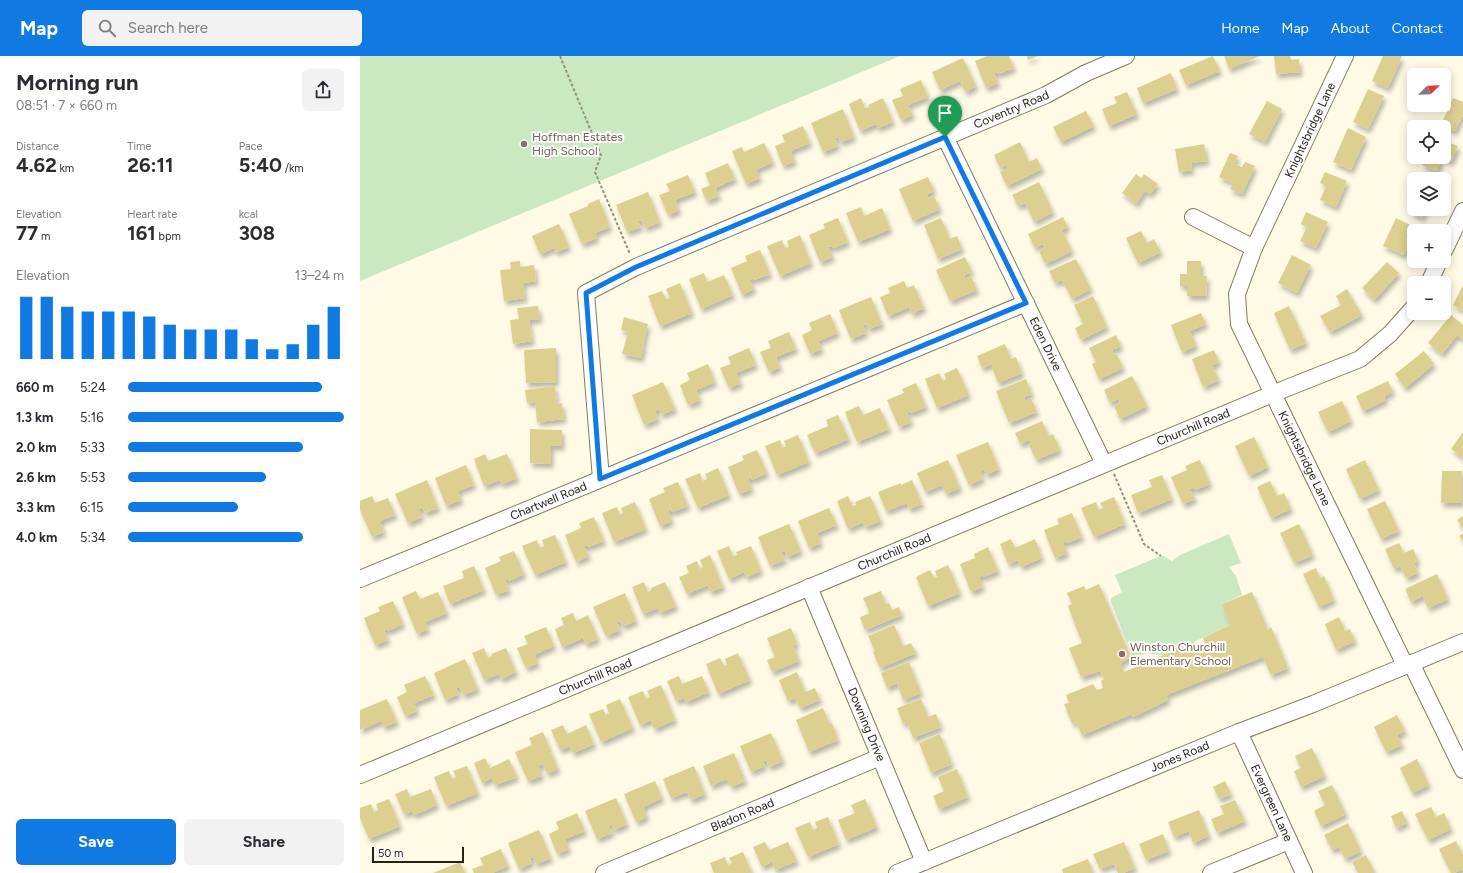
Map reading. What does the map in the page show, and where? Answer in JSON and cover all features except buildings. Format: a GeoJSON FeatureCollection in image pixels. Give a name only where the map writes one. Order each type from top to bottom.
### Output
{"type":"FeatureCollection","features":[{"type":"Feature","properties":{"kind":"street","name":"Coventry Road"},"geometry":{"type":"LineString","coordinates":[[600,479],[586,293],[636,267],[1046,95],[1086,73],[1126,56]]}},
{"type":"Feature","properties":{"kind":"street","name":"Knightsbridge Lane"},"geometry":{"type":"LineString","coordinates":[[1345,56],[1254,248],[1237,294],[1239,324],[1272,394],[1463,770]]}},
{"type":"Feature","properties":{"kind":"street","name":"Eden Drive"},"geometry":{"type":"LineString","coordinates":[[945,137],[1106,463]]}},
{"type":"Feature","properties":{"kind":"street"},"geometry":{"type":"LineString","coordinates":[[1451,237],[1463,211]]}},
{"type":"Feature","properties":{"kind":"street"},"geometry":{"type":"LineString","coordinates":[[1193,217],[1254,248]]}},
{"type":"Feature","properties":{"kind":"street","name":"Chartwell Road"},"geometry":{"type":"LineString","coordinates":[[360,579],[1026,303]]}},
{"type":"Feature","properties":{"kind":"street","name":"Churchill Road"},"geometry":{"type":"LineString","coordinates":[[360,775],[1106,463],[1360,359],[1390,334],[1407,315]]}},
{"type":"Feature","properties":{"kind":"street","name":"Downing Drive"},"geometry":{"type":"LineString","coordinates":[[810,587],[924,862]]}},
{"type":"Feature","properties":{"kind":"street","name":"Jones Road"},"geometry":{"type":"LineString","coordinates":[[897,873],[1238,732],[1313,704],[1463,642]]}},
{"type":"Feature","properties":{"kind":"street","name":"Evergreen Lane"},"geometry":{"type":"LineString","coordinates":[[1238,732],[1304,873]]}},
{"type":"Feature","properties":{"kind":"street","name":"Bladon Road"},"geometry":{"type":"LineString","coordinates":[[604,873],[880,757]]}},
{"type":"Feature","properties":{"kind":"street"},"geometry":{"type":"LineString","coordinates":[[1210,873],[1289,841]]}},
{"type":"Feature","properties":{"kind":"path"},"geometry":{"type":"LineString","coordinates":[[560,56],[601,155],[595,172],[636,267]]}},
{"type":"Feature","properties":{"kind":"path"},"geometry":{"type":"LineString","coordinates":[[1106,463],[1144,544],[1161,556]]}},
{"type":"Feature","properties":{"kind":"green space","name":"Hoffman Estates High School"},"geometry":{"type":"Polygon","coordinates":[[[360,56],[900,56],[360,281],[360,56]]]}},
{"type":"Feature","properties":{"kind":"green space"},"geometry":{"type":"Polygon","coordinates":[[[1229,534],[1241,563],[1229,567],[1236,576],[1242,595],[1222,604],[1230,625],[1164,656],[1147,653],[1139,656],[1133,656],[1111,602],[1111,598],[1122,592],[1115,575],[1161,556],[1164,556],[1173,562],[1173,560],[1180,555],[1229,534]]]}},
{"type":"Feature","properties":{"kind":"place","name":"Hoffman Estates High School"},"geometry":{"type":"Point","coordinates":[524,144]}},
{"type":"Feature","properties":{"kind":"place","name":"Winston Churchill Elementary School"},"geometry":{"type":"Point","coordinates":[1122,654]}},
{"type":"Feature","properties":{"kind":"route"},"geometry":{"type":"LineString","coordinates":[[945,137],[1026,303],[600,479],[586,293],[636,267],[945,137]]}}]}
